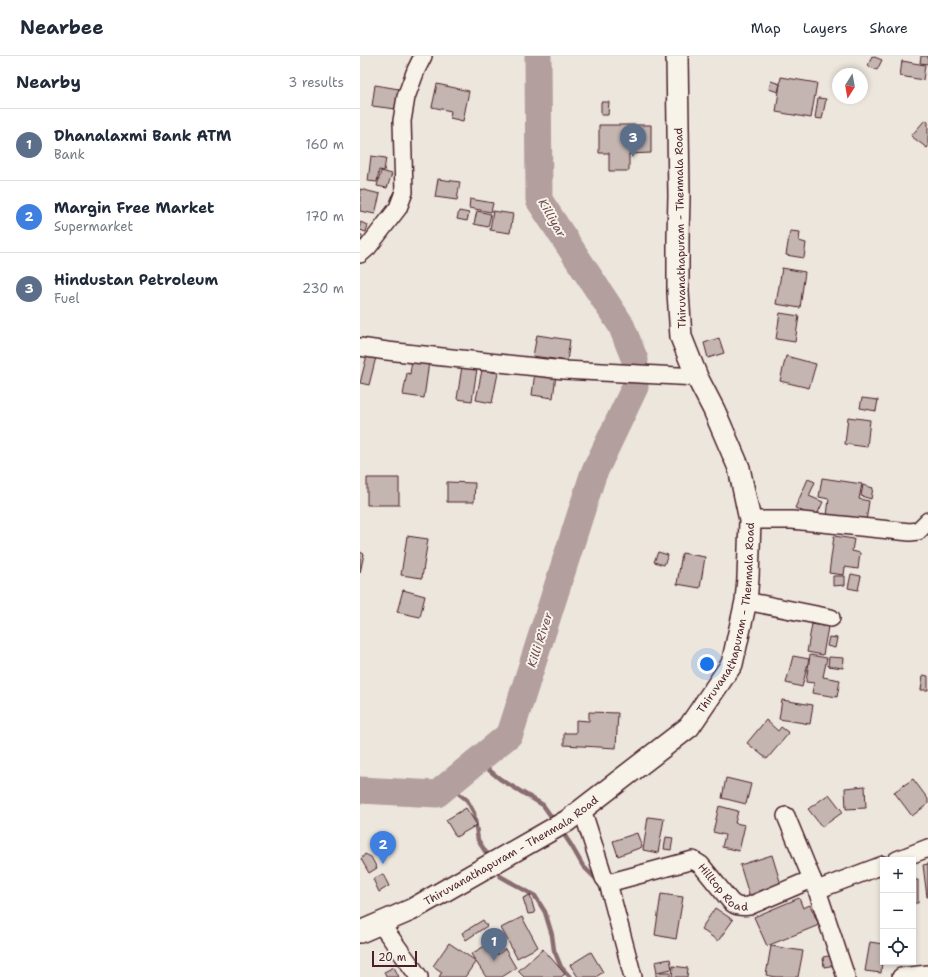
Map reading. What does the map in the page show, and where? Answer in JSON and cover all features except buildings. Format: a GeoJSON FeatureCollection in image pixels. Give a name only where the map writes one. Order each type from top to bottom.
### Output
{"type":"FeatureCollection","features":[{"type":"Feature","properties":{"kind":"main road","name":"Thiruvanathapuram - Thenmala Road"},"geometry":{"type":"LineString","coordinates":[[360,932],[411,910],[574,815],[689,727],[732,664],[746,601],[750,520],[739,468],[714,410],[697,377],[681,337],[678,292],[679,196],[677,56]]}},
{"type":"Feature","properties":{"kind":"street"},"geometry":{"type":"LineString","coordinates":[[360,254],[368,247],[398,208],[404,192],[402,121],[406,97],[423,56]]}},
{"type":"Feature","properties":{"kind":"street"},"geometry":{"type":"LineString","coordinates":[[360,347],[564,370],[697,377]]}},
{"type":"Feature","properties":{"kind":"street"},"geometry":{"type":"LineString","coordinates":[[750,520],[792,520],[910,532],[918,531],[928,521]]}},
{"type":"Feature","properties":{"kind":"street"},"geometry":{"type":"LineString","coordinates":[[746,601],[831,618]]}},
{"type":"Feature","properties":{"kind":"street"},"geometry":{"type":"LineString","coordinates":[[574,815],[604,878],[608,883],[633,977]]}},
{"type":"Feature","properties":{"kind":"street"},"geometry":{"type":"LineString","coordinates":[[786,816],[814,885],[846,977]]}},
{"type":"Feature","properties":{"kind":"street"},"geometry":{"type":"LineString","coordinates":[[905,857],[928,848]]}},
{"type":"Feature","properties":{"kind":"street","name":"Hilltop Road"},"geometry":{"type":"LineString","coordinates":[[608,883],[693,860],[701,865],[731,902],[736,906],[742,907],[880,866]]}},
{"type":"Feature","properties":{"kind":"street"},"geometry":{"type":"LineString","coordinates":[[380,923],[419,977]]}},
{"type":"Feature","properties":{"kind":"street"},"geometry":{"type":"LineString","coordinates":[[901,977],[928,974]]}},
{"type":"Feature","properties":{"kind":"waterway","name":"Killiyar"},"geometry":{"type":"LineString","coordinates":[[538,56],[539,200],[621,325],[635,360]]}},
{"type":"Feature","properties":{"kind":"waterway","name":"Killi River"},"geometry":{"type":"LineString","coordinates":[[360,790],[437,794],[510,734],[593,475],[635,387]]}},
{"type":"Feature","properties":{"kind":"waterway"},"geometry":{"type":"LineString","coordinates":[[478,761],[500,779],[543,805],[555,822]]}},
{"type":"Feature","properties":{"kind":"waterway"},"geometry":{"type":"LineString","coordinates":[[448,785],[467,800],[474,813],[478,840],[490,859]]}},
{"type":"Feature","properties":{"kind":"waterway"},"geometry":{"type":"LineString","coordinates":[[561,830],[583,866],[599,882]]}},
{"type":"Feature","properties":{"kind":"waterway"},"geometry":{"type":"LineString","coordinates":[[496,869],[500,876],[535,896],[545,912],[552,935],[554,950],[561,967],[570,977]]}},
{"type":"Feature","properties":{"kind":"place","name":"Hindustan Petroleum"},"geometry":{"type":"Point","coordinates":[633,157]}},
{"type":"Feature","properties":{"kind":"place","name":"Margin Free Market"},"geometry":{"type":"Point","coordinates":[383,864]}},
{"type":"Feature","properties":{"kind":"place","name":"Dhanalaxmi Bank ATM"},"geometry":{"type":"Point","coordinates":[494,961]}}]}
